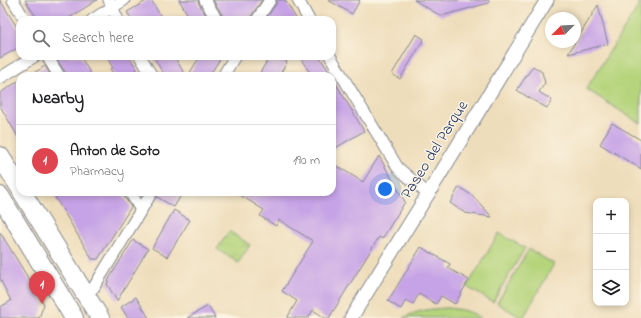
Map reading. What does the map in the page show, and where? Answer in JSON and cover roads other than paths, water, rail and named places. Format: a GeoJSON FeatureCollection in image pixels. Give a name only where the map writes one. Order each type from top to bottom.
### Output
{"type":"FeatureCollection","features":[{"type":"Feature","properties":{"kind":"highway"},"geometry":{"type":"LineString","coordinates":[[0,156],[16,182]]}},
{"type":"Feature","properties":{"kind":"highway"},"geometry":{"type":"LineString","coordinates":[[0,196],[67,314]]}},
{"type":"Feature","properties":{"kind":"highway"},"geometry":{"type":"LineString","coordinates":[[24,196],[100,318]]}},
{"type":"Feature","properties":{"kind":"street"},"geometry":{"type":"LineString","coordinates":[[13,0],[23,16]]}},
{"type":"Feature","properties":{"kind":"street"},"geometry":{"type":"LineString","coordinates":[[96,16],[110,4],[124,0]]}},
{"type":"Feature","properties":{"kind":"street"},"geometry":{"type":"LineString","coordinates":[[205,0],[215,16]]}},
{"type":"Feature","properties":{"kind":"street"},"geometry":{"type":"LineString","coordinates":[[260,16],[270,0]]}},
{"type":"Feature","properties":{"kind":"street"},"geometry":{"type":"LineString","coordinates":[[298,0],[307,16]]}},
{"type":"Feature","properties":{"kind":"street","name":"Paseo del Parque"},"geometry":{"type":"LineString","coordinates":[[351,318],[547,0]]}},
{"type":"Feature","properties":{"kind":"street"},"geometry":{"type":"LineString","coordinates":[[110,4],[116,16]]}},
{"type":"Feature","properties":{"kind":"street"},"geometry":{"type":"LineString","coordinates":[[0,78],[29,60]]}},
{"type":"Feature","properties":{"kind":"street"},"geometry":{"type":"LineString","coordinates":[[49,60],[57,72]]}},
{"type":"Feature","properties":{"kind":"street"},"geometry":{"type":"LineString","coordinates":[[142,60],[150,72]]}},
{"type":"Feature","properties":{"kind":"street"},"geometry":{"type":"LineString","coordinates":[[225,72],[233,60]]}},
{"type":"Feature","properties":{"kind":"street"},"geometry":{"type":"LineString","coordinates":[[332,60],[398,168],[428,194]]}},
{"type":"Feature","properties":{"kind":"street"},"geometry":{"type":"LineString","coordinates":[[132,196],[141,210]]}},
{"type":"Feature","properties":{"kind":"street"},"geometry":{"type":"LineString","coordinates":[[86,295],[94,287],[150,196]]}},
{"type":"Feature","properties":{"kind":"place","name":"Anton de Soto"},"geometry":{"type":"Point","coordinates":[42,304]}}]}
